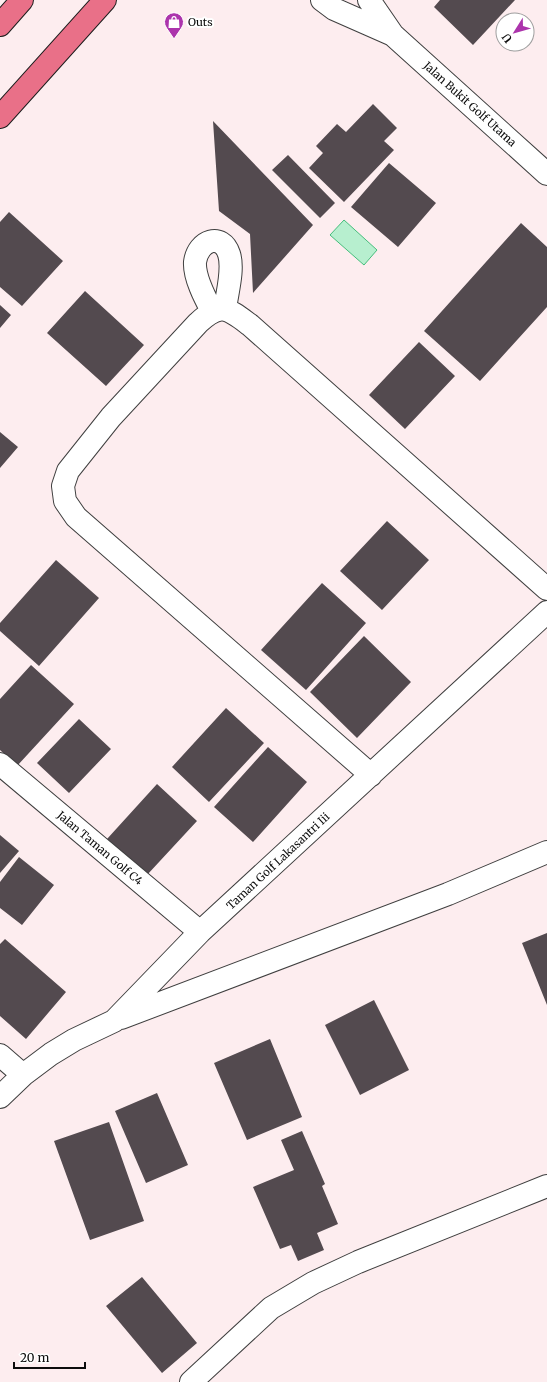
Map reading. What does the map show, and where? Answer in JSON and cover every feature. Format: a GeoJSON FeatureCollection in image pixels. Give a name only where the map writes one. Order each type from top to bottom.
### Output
{"type":"FeatureCollection","features":[{"type":"Feature","properties":{"kind":"main road"},"geometry":{"type":"LineString","coordinates":[[0,25],[22,0]]}},
{"type":"Feature","properties":{"kind":"main road"},"geometry":{"type":"LineString","coordinates":[[0,117],[106,0]]}},
{"type":"Feature","properties":{"kind":"street","name":"Jalan Bukit Golf Utama"},"geometry":{"type":"LineString","coordinates":[[322,0],[334,9],[393,35]]}},
{"type":"Feature","properties":{"kind":"street","name":"Jalan Bukit Golf Utama"},"geometry":{"type":"LineString","coordinates":[[369,0],[393,35],[547,174]]}},
{"type":"Feature","properties":{"kind":"street"},"geometry":{"type":"LineString","coordinates":[[372,775],[76,517],[65,501],[63,486],[68,471],[111,417],[198,323],[219,310],[236,315],[250,325],[547,588]]}},
{"type":"Feature","properties":{"kind":"street","name":"Taman Golf Lakasantri Iii"},"geometry":{"type":"LineString","coordinates":[[0,1097],[23,1075],[74,1040],[114,1021],[200,932],[547,612]]}},
{"type":"Feature","properties":{"kind":"street","name":"Jalan Taman Golf C4"},"geometry":{"type":"LineString","coordinates":[[0,764],[200,932]]}},
{"type":"Feature","properties":{"kind":"street"},"geometry":{"type":"LineString","coordinates":[[114,1021],[448,894],[547,852]]}},
{"type":"Feature","properties":{"kind":"street"},"geometry":{"type":"LineString","coordinates":[[0,1055],[23,1075]]}},
{"type":"Feature","properties":{"kind":"street"},"geometry":{"type":"LineString","coordinates":[[191,1382],[271,1308],[314,1283],[358,1262],[547,1186]]}},
{"type":"Feature","properties":{"kind":"shaded area"},"geometry":{"type":"Polygon","coordinates":[[[344,220],[377,250],[364,265],[330,235],[344,220]]]}},
{"type":"Feature","properties":{"kind":"building"},"geometry":{"type":"Polygon","coordinates":[[[440,0],[515,0],[504,12],[495,12],[495,21],[473,45],[434,7],[440,0]]]}},
{"type":"Feature","properties":{"kind":"building"},"geometry":{"type":"Polygon","coordinates":[[[373,104],[397,128],[384,141],[394,150],[344,202],[309,168],[323,153],[316,146],[337,124],[346,132],[373,104]]]}},
{"type":"Feature","properties":{"kind":"building"},"geometry":{"type":"Polygon","coordinates":[[[213,121],[313,225],[253,293],[250,234],[219,211],[213,121]]]}},
{"type":"Feature","properties":{"kind":"building"},"geometry":{"type":"Polygon","coordinates":[[[288,155],[335,203],[320,218],[272,170],[288,155]]]}},
{"type":"Feature","properties":{"kind":"building"},"geometry":{"type":"Polygon","coordinates":[[[389,163],[436,203],[398,247],[351,207],[389,163]]]}},
{"type":"Feature","properties":{"kind":"building"},"geometry":{"type":"Polygon","coordinates":[[[9,212],[63,261],[22,306],[0,287],[0,222],[9,212]]]}},
{"type":"Feature","properties":{"kind":"building"},"geometry":{"type":"Polygon","coordinates":[[[521,223],[547,247],[547,307],[480,381],[424,331],[521,223]]]}},
{"type":"Feature","properties":{"kind":"building"},"geometry":{"type":"Polygon","coordinates":[[[85,291],[144,345],[106,386],[47,333],[85,291]]]}},
{"type":"Feature","properties":{"kind":"building"},"geometry":{"type":"Polygon","coordinates":[[[0,305],[11,315],[0,328],[0,305]]]}},
{"type":"Feature","properties":{"kind":"building"},"geometry":{"type":"Polygon","coordinates":[[[419,342],[455,376],[405,429],[369,395],[419,342]]]}},
{"type":"Feature","properties":{"kind":"building"},"geometry":{"type":"Polygon","coordinates":[[[0,432],[18,447],[0,468],[0,432]]]}},
{"type":"Feature","properties":{"kind":"building"},"geometry":{"type":"Polygon","coordinates":[[[387,521],[429,560],[382,610],[340,571],[387,521]]]}},
{"type":"Feature","properties":{"kind":"building"},"geometry":{"type":"Polygon","coordinates":[[[56,560],[99,598],[39,666],[0,631],[0,623],[56,560]]]}},
{"type":"Feature","properties":{"kind":"building"},"geometry":{"type":"Polygon","coordinates":[[[322,583],[366,623],[306,690],[261,650],[322,583]]]}},
{"type":"Feature","properties":{"kind":"building"},"geometry":{"type":"Polygon","coordinates":[[[364,636],[411,682],[357,738],[310,692],[364,636]]]}},
{"type":"Feature","properties":{"kind":"building"},"geometry":{"type":"Polygon","coordinates":[[[31,665],[74,704],[17,766],[0,750],[0,699],[31,665]]]}},
{"type":"Feature","properties":{"kind":"building"},"geometry":{"type":"Polygon","coordinates":[[[226,708],[264,743],[209,802],[172,767],[226,708]]]}},
{"type":"Feature","properties":{"kind":"building"},"geometry":{"type":"Polygon","coordinates":[[[79,719],[111,749],[69,793],[37,763],[79,719]]]}},
{"type":"Feature","properties":{"kind":"building"},"geometry":{"type":"Polygon","coordinates":[[[268,747],[307,782],[253,842],[214,807],[268,747]]]}},
{"type":"Feature","properties":{"kind":"building"},"geometry":{"type":"Polygon","coordinates":[[[157,784],[197,821],[147,875],[107,839],[157,784]]]}},
{"type":"Feature","properties":{"kind":"building"},"geometry":{"type":"Polygon","coordinates":[[[0,835],[19,851],[0,873],[0,835]]]}},
{"type":"Feature","properties":{"kind":"building"},"geometry":{"type":"Polygon","coordinates":[[[19,857],[54,885],[22,925],[0,908],[0,882],[19,857]]]}},
{"type":"Feature","properties":{"kind":"building"},"geometry":{"type":"Polygon","coordinates":[[[547,933],[547,1005],[522,943],[547,933]]]}},
{"type":"Feature","properties":{"kind":"building"},"geometry":{"type":"Polygon","coordinates":[[[5,939],[66,992],[26,1039],[0,1016],[0,944],[5,939]]]}},
{"type":"Feature","properties":{"kind":"building"},"geometry":{"type":"Polygon","coordinates":[[[374,1000],[409,1070],[360,1095],[325,1025],[374,1000]]]}},
{"type":"Feature","properties":{"kind":"building"},"geometry":{"type":"Polygon","coordinates":[[[270,1039],[302,1117],[247,1140],[214,1063],[270,1039]]]}},
{"type":"Feature","properties":{"kind":"building"},"geometry":{"type":"Polygon","coordinates":[[[157,1093],[188,1165],[146,1183],[115,1111],[157,1093]]]}},
{"type":"Feature","properties":{"kind":"building"},"geometry":{"type":"Polygon","coordinates":[[[109,1122],[144,1221],[90,1240],[54,1141],[109,1122]]]}},
{"type":"Feature","properties":{"kind":"building"},"geometry":{"type":"Polygon","coordinates":[[[302,1131],[325,1184],[322,1186],[338,1224],[317,1233],[324,1250],[298,1261],[291,1245],[280,1249],[253,1187],[294,1170],[281,1140],[302,1131]]]}},
{"type":"Feature","properties":{"kind":"building"},"geometry":{"type":"Polygon","coordinates":[[[142,1277],[197,1343],[162,1373],[106,1306],[142,1277]]]}},
{"type":"Feature","properties":{"kind":"place","name":"Outs"},"geometry":{"type":"Point","coordinates":[174,39]}}]}
